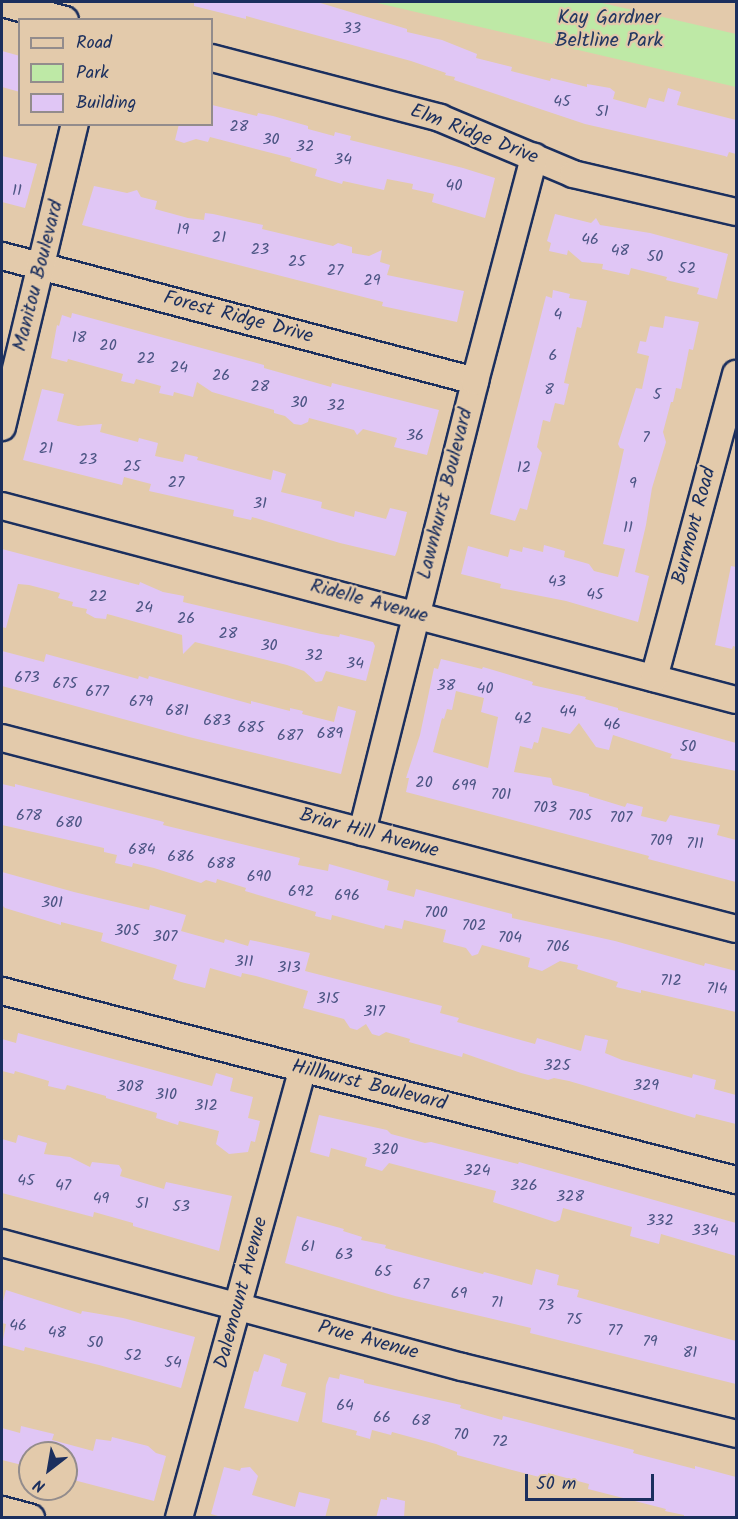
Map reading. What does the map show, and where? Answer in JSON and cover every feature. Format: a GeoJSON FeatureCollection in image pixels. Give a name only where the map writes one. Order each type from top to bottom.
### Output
{"type":"FeatureCollection","features":[{"type":"Feature","properties":{"kind":"street"},"geometry":{"type":"LineString","coordinates":[[2,3],[58,18]]}},
{"type":"Feature","properties":{"kind":"street","name":"Elm Ridge Drive"},"geometry":{"type":"LineString","coordinates":[[213,58],[440,118],[573,174],[736,212]]}},
{"type":"Feature","properties":{"kind":"street","name":"Manitou Boulevard"},"geometry":{"type":"LineString","coordinates":[[2,427],[75,126]]}},
{"type":"Feature","properties":{"kind":"street","name":"Lawnhurst Boulevard"},"geometry":{"type":"LineString","coordinates":[[362,832],[475,381],[534,157]]}},
{"type":"Feature","properties":{"kind":"street","name":"Forest Ridge Drive"},"geometry":{"type":"LineString","coordinates":[[2,256],[475,381]]}},
{"type":"Feature","properties":{"kind":"street","name":"Burmont Road"},"geometry":{"type":"LineString","coordinates":[[654,678],[736,374]]}},
{"type":"Feature","properties":{"kind":"street","name":"Ridelle Avenue"},"geometry":{"type":"LineString","coordinates":[[2,506],[736,700]]}},
{"type":"Feature","properties":{"kind":"street","name":"Briar Hill Avenue"},"geometry":{"type":"LineString","coordinates":[[2,738],[736,929]]}},
{"type":"Feature","properties":{"kind":"street","name":"Hillhurst Boulevard"},"geometry":{"type":"LineString","coordinates":[[2,991],[736,1180]]}},
{"type":"Feature","properties":{"kind":"street","name":"Dalemount Avenue"},"geometry":{"type":"LineString","coordinates":[[179,1518],[303,1069]]}},
{"type":"Feature","properties":{"kind":"street","name":"Prue Avenue"},"geometry":{"type":"LineString","coordinates":[[2,1243],[462,1366],[736,1434]]}},
{"type":"Feature","properties":{"kind":"street"},"geometry":{"type":"LineString","coordinates":[[2,1510],[31,1518]]}},
{"type":"Feature","properties":{"kind":"green space","name":"Kay Gardner Beltline Park"},"geometry":{"type":"Polygon","coordinates":[[[373,2],[598,2],[736,34],[736,87],[373,2]]]}},
{"type":"Feature","properties":{"kind":"building"},"geometry":{"type":"Polygon","coordinates":[[[194,2],[317,2],[407,29],[407,32],[442,40],[477,54],[476,58],[512,67],[511,71],[550,81],[551,78],[587,87],[587,84],[610,88],[615,92],[613,99],[646,108],[649,98],[664,102],[668,88],[681,92],[677,105],[736,120],[736,154],[729,152],[727,157],[585,124],[454,80],[455,77],[445,75],[446,73],[411,61],[246,16],[246,19],[194,6],[194,2]]]}},
{"type":"Feature","properties":{"kind":"building"},"geometry":{"type":"Polygon","coordinates":[[[2,51],[18,55],[18,91],[2,87],[2,51]]]}},
{"type":"Feature","properties":{"kind":"building"},"geometry":{"type":"Polygon","coordinates":[[[213,105],[257,116],[258,113],[273,116],[334,136],[335,132],[351,136],[350,140],[495,178],[485,218],[432,202],[434,194],[412,189],[413,184],[387,179],[384,190],[343,181],[342,184],[315,176],[317,169],[290,161],[291,158],[210,137],[208,142],[196,139],[184,143],[175,140],[178,126],[213,126],[213,105]]]}},
{"type":"Feature","properties":{"kind":"building"},"geometry":{"type":"Polygon","coordinates":[[[2,156],[37,164],[25,208],[2,202],[2,156]]]}},
{"type":"Feature","properties":{"kind":"building"},"geometry":{"type":"Polygon","coordinates":[[[94,186],[127,193],[137,190],[141,197],[157,201],[155,209],[188,218],[204,220],[205,213],[213,214],[263,225],[262,229],[333,246],[338,243],[352,247],[352,253],[369,256],[382,250],[380,262],[390,265],[387,275],[464,291],[457,322],[382,306],[383,302],[82,225],[94,186]]]}},
{"type":"Feature","properties":{"kind":"building"},"geometry":{"type":"Polygon","coordinates":[[[555,214],[591,223],[596,218],[600,225],[650,233],[728,254],[717,299],[697,294],[699,288],[666,280],[667,277],[631,268],[629,275],[602,269],[603,264],[582,262],[568,250],[567,255],[549,251],[551,243],[547,241],[555,214]]]}},
{"type":"Feature","properties":{"kind":"building"},"geometry":{"type":"Polygon","coordinates":[[[553,290],[570,294],[569,298],[587,301],[581,328],[577,327],[564,383],[569,384],[564,405],[555,403],[550,422],[543,420],[537,447],[542,453],[527,510],[520,508],[515,521],[490,514],[546,296],[552,298],[553,290]]]}},
{"type":"Feature","properties":{"kind":"building"},"geometry":{"type":"Polygon","coordinates":[[[72,313],[264,365],[264,368],[331,387],[332,383],[439,410],[427,455],[394,447],[397,438],[363,429],[357,435],[354,430],[309,418],[308,422],[301,425],[294,424],[285,416],[274,413],[274,410],[212,392],[197,382],[193,397],[174,392],[173,396],[159,393],[161,386],[136,379],[134,384],[121,381],[123,374],[68,359],[67,362],[51,358],[57,325],[59,326],[62,315],[71,318],[72,313]]]}},
{"type":"Feature","properties":{"kind":"building"},"geometry":{"type":"Polygon","coordinates":[[[665,316],[699,322],[693,350],[689,349],[681,389],[676,388],[663,432],[666,442],[652,488],[635,572],[649,576],[638,622],[566,601],[500,588],[501,584],[461,574],[468,546],[508,557],[510,549],[522,552],[523,547],[543,552],[544,545],[565,551],[564,557],[589,564],[594,571],[618,577],[625,549],[603,544],[624,449],[618,444],[636,388],[642,389],[649,356],[637,353],[640,341],[646,342],[650,326],[663,328],[665,316]]]}},
{"type":"Feature","properties":{"kind":"building"},"geometry":{"type":"Polygon","coordinates":[[[42,389],[64,394],[57,421],[78,426],[102,424],[100,432],[138,442],[139,438],[158,443],[155,456],[183,462],[185,454],[198,457],[197,460],[271,480],[273,470],[286,474],[281,492],[322,502],[321,508],[354,517],[355,511],[386,519],[390,508],[407,512],[395,556],[340,543],[252,517],[251,520],[233,516],[234,510],[149,491],[151,484],[124,477],[122,485],[23,460],[42,389]]]}},
{"type":"Feature","properties":{"kind":"building"},"geometry":{"type":"Polygon","coordinates":[[[2,549],[139,585],[140,582],[163,592],[184,596],[183,602],[321,634],[339,637],[340,634],[373,642],[375,646],[366,681],[326,671],[322,681],[316,682],[304,671],[287,665],[195,642],[183,654],[182,635],[107,614],[106,619],[95,618],[86,613],[87,609],[72,606],[73,602],[58,598],[60,593],[29,585],[18,584],[6,628],[2,627],[2,549]]]}},
{"type":"Feature","properties":{"kind":"building"},"geometry":{"type":"Polygon","coordinates":[[[731,566],[736,567],[736,647],[733,646],[732,649],[715,645],[731,566]]]}},
{"type":"Feature","properties":{"kind":"building"},"geometry":{"type":"Polygon","coordinates":[[[2,651],[44,662],[46,654],[138,679],[139,676],[148,679],[149,676],[251,704],[251,701],[290,711],[290,708],[303,711],[302,714],[334,722],[338,706],[356,711],[341,774],[189,737],[2,686],[2,651]]]}},
{"type":"Feature","properties":{"kind":"building"},"geometry":{"type":"Polygon","coordinates":[[[441,659],[482,669],[483,667],[533,682],[532,685],[586,697],[585,699],[618,708],[618,710],[736,743],[736,771],[670,758],[672,754],[613,735],[609,750],[596,747],[579,723],[570,734],[542,727],[538,743],[534,742],[532,749],[520,746],[514,772],[551,778],[553,785],[589,794],[589,796],[625,807],[627,803],[643,807],[641,816],[666,822],[670,815],[720,825],[717,835],[736,840],[736,882],[648,859],[649,856],[406,792],[409,778],[406,778],[420,735],[434,668],[438,669],[441,659]],[[456,691],[452,710],[447,709],[444,719],[442,718],[433,752],[488,768],[498,717],[481,712],[484,698],[456,691]]]}},
{"type":"Feature","properties":{"kind":"building"},"geometry":{"type":"Polygon","coordinates":[[[2,784],[15,787],[15,784],[164,822],[163,825],[300,858],[298,865],[328,871],[329,864],[389,881],[387,890],[414,897],[416,889],[512,914],[512,918],[615,941],[704,966],[705,963],[736,971],[736,1012],[641,990],[641,993],[616,987],[618,982],[577,969],[578,965],[560,961],[542,971],[528,967],[530,958],[482,945],[478,954],[472,956],[466,948],[443,942],[446,930],[404,920],[402,929],[385,925],[384,929],[332,915],[331,920],[315,916],[316,912],[245,891],[246,888],[217,879],[216,883],[206,880],[201,883],[133,863],[132,867],[115,863],[117,855],[104,852],[104,848],[2,825],[2,784]]]}},
{"type":"Feature","properties":{"kind":"building"},"geometry":{"type":"Polygon","coordinates":[[[2,872],[149,910],[150,905],[186,915],[181,931],[224,943],[225,939],[248,946],[250,940],[310,953],[305,971],[442,1006],[440,1013],[459,1018],[457,1022],[535,1044],[537,1038],[581,1051],[585,1035],[608,1040],[605,1053],[622,1060],[692,1078],[693,1074],[716,1080],[714,1089],[736,1095],[736,1124],[696,1114],[695,1118],[569,1081],[554,1078],[548,1080],[521,1073],[463,1053],[462,1057],[409,1042],[410,1039],[386,1032],[379,1036],[372,1034],[366,1024],[357,1030],[350,1028],[344,1019],[303,1008],[308,991],[256,976],[242,973],[241,977],[210,968],[205,988],[181,982],[173,979],[177,965],[101,941],[103,933],[61,922],[61,925],[5,908],[2,905],[2,872]]]}},
{"type":"Feature","properties":{"kind":"building"},"geometry":{"type":"Polygon","coordinates":[[[18,1033],[212,1086],[216,1073],[233,1078],[230,1091],[253,1097],[248,1118],[260,1121],[255,1142],[251,1141],[248,1152],[229,1154],[216,1144],[219,1131],[179,1121],[178,1125],[156,1118],[157,1113],[106,1098],[106,1096],[67,1085],[65,1090],[48,1086],[49,1081],[15,1071],[14,1074],[2,1071],[2,1039],[16,1043],[18,1033]]]}},
{"type":"Feature","properties":{"kind":"building"},"geometry":{"type":"Polygon","coordinates":[[[319,1115],[387,1130],[391,1134],[425,1143],[431,1142],[518,1164],[519,1162],[736,1223],[736,1256],[661,1234],[659,1244],[630,1236],[632,1227],[563,1208],[560,1220],[555,1222],[493,1202],[496,1191],[389,1163],[382,1171],[365,1166],[367,1158],[331,1148],[329,1157],[310,1152],[319,1115]]]}},
{"type":"Feature","properties":{"kind":"building"},"geometry":{"type":"Polygon","coordinates":[[[18,1135],[47,1143],[44,1154],[70,1157],[90,1167],[92,1162],[119,1165],[122,1170],[120,1176],[164,1189],[166,1182],[232,1196],[219,1251],[94,1212],[93,1217],[2,1193],[2,1139],[16,1143],[18,1135]]]}},
{"type":"Feature","properties":{"kind":"building"},"geometry":{"type":"Polygon","coordinates":[[[297,1216],[344,1229],[343,1231],[362,1237],[361,1240],[386,1245],[385,1248],[483,1274],[484,1272],[532,1285],[536,1269],[559,1275],[557,1285],[579,1290],[577,1297],[736,1341],[736,1384],[530,1333],[531,1328],[395,1296],[285,1263],[297,1216]]]}},
{"type":"Feature","properties":{"kind":"building"},"geometry":{"type":"Polygon","coordinates":[[[6,1290],[81,1314],[82,1311],[123,1318],[195,1337],[181,1388],[25,1347],[24,1351],[2,1345],[6,1324],[2,1323],[2,1305],[6,1290]]]}},
{"type":"Feature","properties":{"kind":"building"},"geometry":{"type":"Polygon","coordinates":[[[264,1354],[287,1364],[281,1386],[306,1393],[298,1422],[244,1408],[254,1371],[258,1372],[264,1354]]]}},
{"type":"Feature","properties":{"kind":"building"},"geometry":{"type":"Polygon","coordinates":[[[340,1374],[364,1380],[364,1383],[461,1405],[460,1408],[502,1420],[503,1416],[634,1450],[633,1453],[736,1477],[736,1518],[684,1518],[684,1515],[665,1511],[666,1509],[588,1489],[589,1484],[548,1473],[547,1479],[512,1470],[457,1455],[457,1452],[436,1444],[392,1432],[391,1435],[372,1430],[370,1439],[356,1435],[357,1431],[322,1422],[329,1377],[339,1379],[340,1374]]]}},
{"type":"Feature","properties":{"kind":"building"},"geometry":{"type":"Polygon","coordinates":[[[21,1426],[54,1434],[52,1440],[56,1441],[18,1441],[18,1464],[2,1460],[2,1428],[20,1433],[21,1426]]]}},
{"type":"Feature","properties":{"kind":"building"},"geometry":{"type":"Polygon","coordinates":[[[112,1437],[148,1446],[156,1453],[166,1456],[154,1501],[78,1481],[78,1447],[93,1451],[96,1439],[111,1441],[112,1437]]]}},
{"type":"Feature","properties":{"kind":"building"},"geometry":{"type":"Polygon","coordinates":[[[224,1467],[240,1471],[241,1468],[250,1467],[258,1476],[252,1495],[295,1507],[299,1492],[330,1499],[325,1518],[225,1518],[211,1514],[224,1467]]]}},
{"type":"Feature","properties":{"kind":"building"},"geometry":{"type":"Polygon","coordinates":[[[387,1497],[405,1501],[404,1518],[376,1518],[381,1499],[387,1500],[387,1497]]]}}]}
